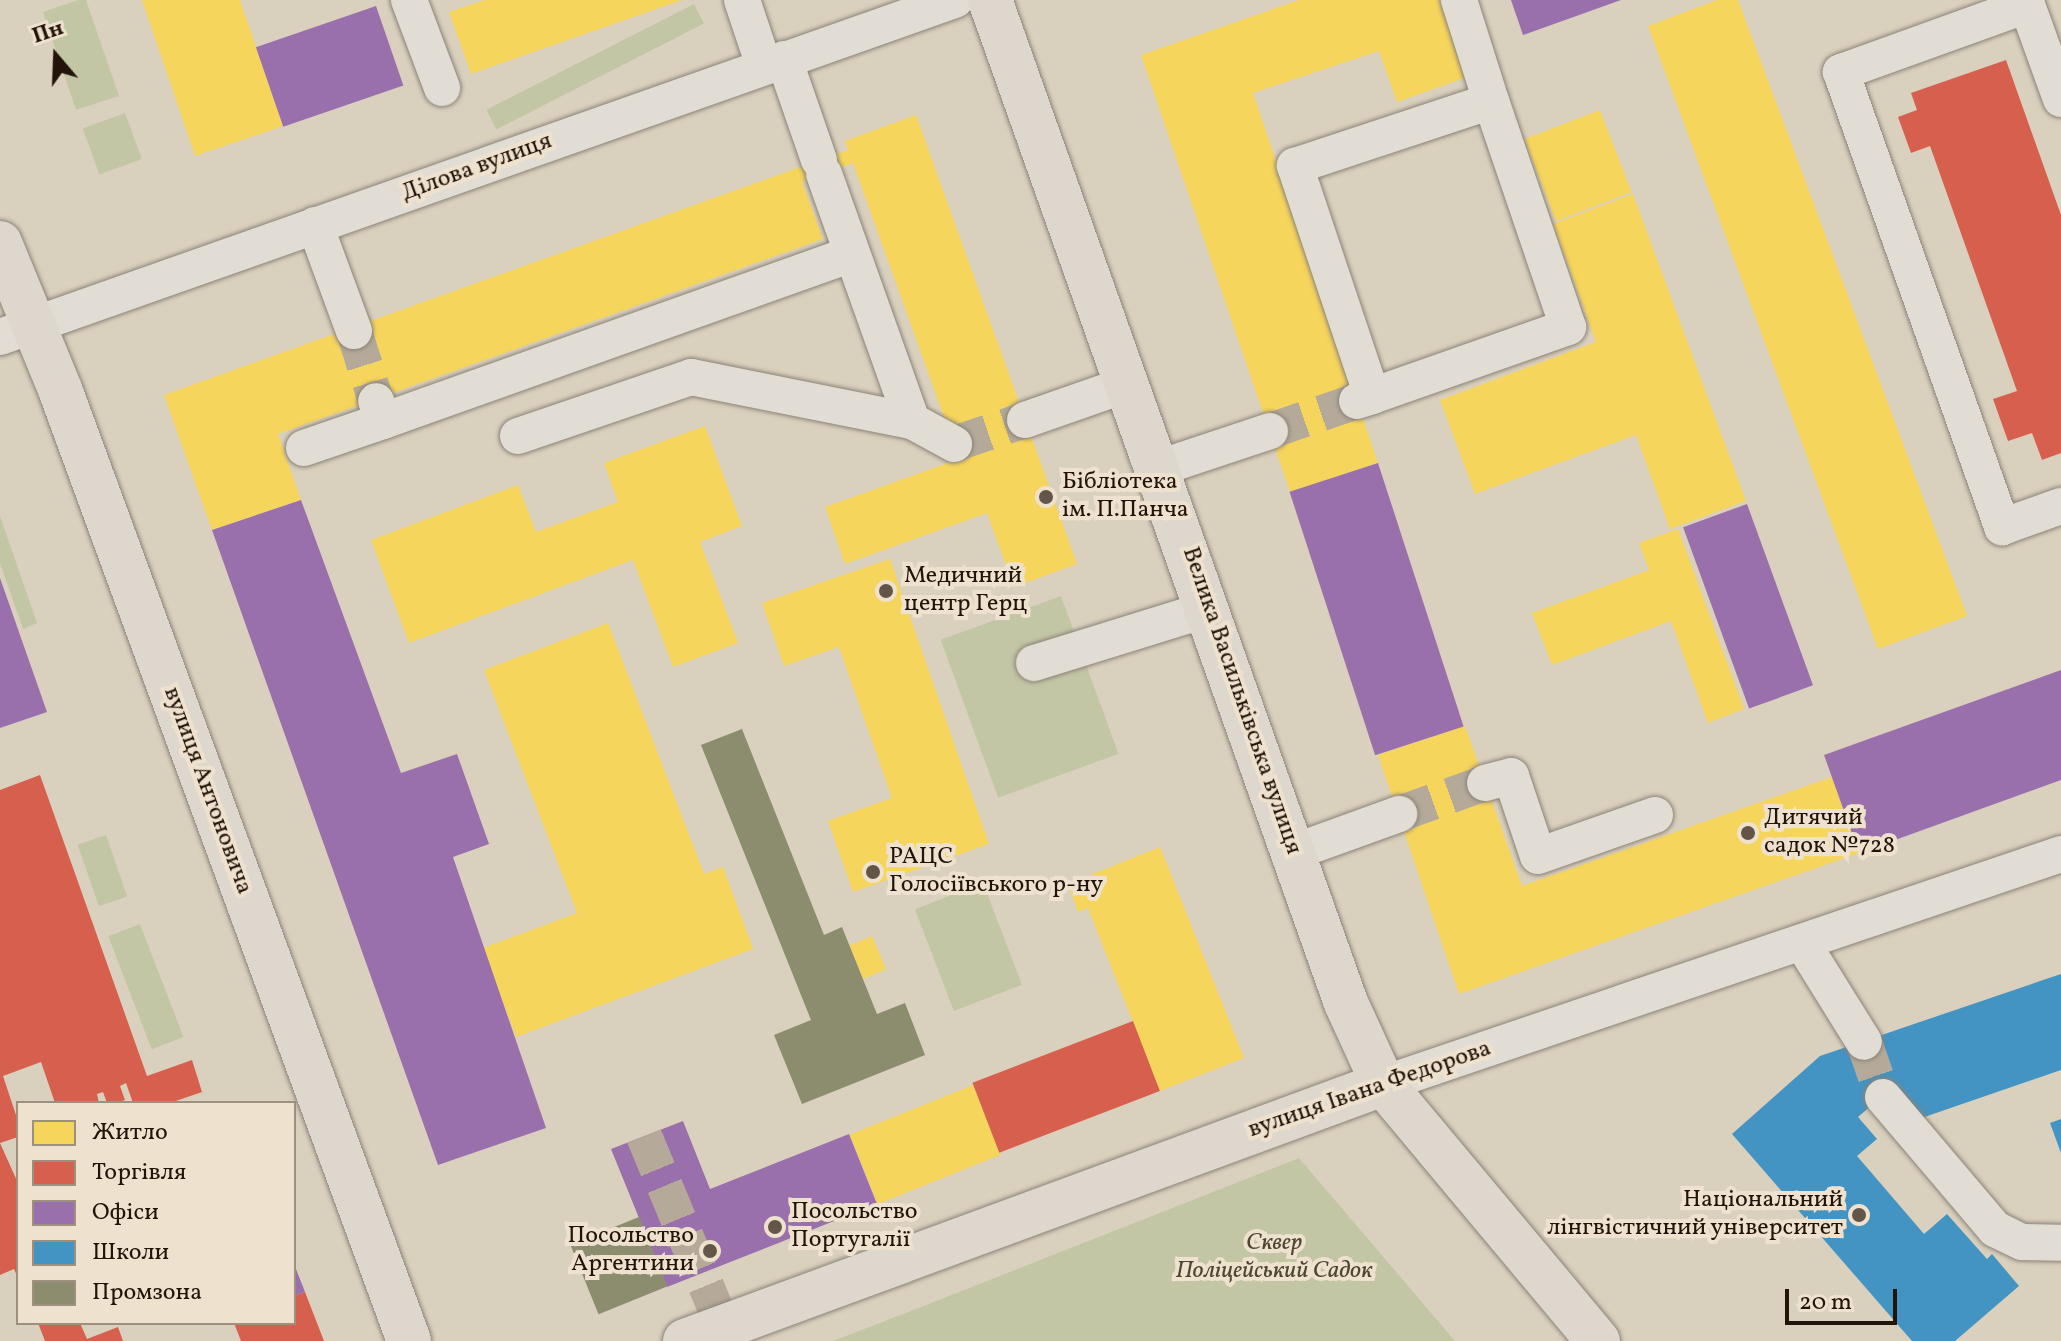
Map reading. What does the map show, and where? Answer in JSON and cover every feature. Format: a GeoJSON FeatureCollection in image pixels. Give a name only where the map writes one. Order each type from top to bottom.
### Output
{"type":"FeatureCollection","features":[{"type":"Feature","properties":{"kind":"main road","name":"Велика Васильківська вулиця"},"geometry":{"type":"LineString","coordinates":[[990,0],[1159,468],[1346,1003],[1383,1084],[1598,1341]]}},
{"type":"Feature","properties":{"kind":"main road","name":"вулиця Антоновича"},"geometry":{"type":"LineString","coordinates":[[0,243],[15,332],[61,392],[409,1341]]}},
{"type":"Feature","properties":{"kind":"main road","name":"вулиця Івана Федорова"},"geometry":{"type":"LineString","coordinates":[[685,1341],[1383,1084]]}},
{"type":"Feature","properties":{"kind":"street"},"geometry":{"type":"LineString","coordinates":[[409,0],[442,88]]}},
{"type":"Feature","properties":{"kind":"street"},"geometry":{"type":"LineString","coordinates":[[742,0],[822,167],[912,421]]}},
{"type":"Feature","properties":{"kind":"street","name":"Ділова вулиця"},"geometry":{"type":"LineString","coordinates":[[15,332],[955,0]]}},
{"type":"Feature","properties":{"kind":"street"},"geometry":{"type":"LineString","coordinates":[[1459,0],[1568,327],[1365,398],[1295,166],[1491,101]]}},
{"type":"Feature","properties":{"kind":"street"},"geometry":{"type":"LineString","coordinates":[[2061,99],[2027,5],[1952,15],[1841,72],[2002,527],[2061,506]]}},
{"type":"Feature","properties":{"kind":"street"},"geometry":{"type":"LineString","coordinates":[[315,225],[354,331]]}},
{"type":"Feature","properties":{"kind":"street"},"geometry":{"type":"LineString","coordinates":[[304,448],[380,411],[851,254]]}},
{"type":"Feature","properties":{"kind":"street"},"geometry":{"type":"LineString","coordinates":[[518,436],[691,377],[912,421],[954,444]]}},
{"type":"Feature","properties":{"kind":"street"},"geometry":{"type":"LineString","coordinates":[[1025,420],[1128,384]]}},
{"type":"Feature","properties":{"kind":"street"},"geometry":{"type":"LineString","coordinates":[[1159,468],[1270,431]]}},
{"type":"Feature","properties":{"kind":"street"},"geometry":{"type":"LineString","coordinates":[[1034,663],[1208,609]]}},
{"type":"Feature","properties":{"kind":"street"},"geometry":{"type":"LineString","coordinates":[[1485,783],[1511,776],[1538,856],[1655,815]]}},
{"type":"Feature","properties":{"kind":"street"},"geometry":{"type":"LineString","coordinates":[[1294,852],[1399,814]]}},
{"type":"Feature","properties":{"kind":"street","name":"вулиця Івана Федорова"},"geometry":{"type":"LineString","coordinates":[[1383,1084],[2061,854]]}},
{"type":"Feature","properties":{"kind":"street"},"geometry":{"type":"LineString","coordinates":[[1803,944],[1864,1042]]}},
{"type":"Feature","properties":{"kind":"street"},"geometry":{"type":"LineString","coordinates":[[1883,1097],[1995,1229],[2022,1242],[2061,1243]]}},
{"type":"Feature","properties":{"kind":"green space"},"geometry":{"type":"Polygon","coordinates":[[[86,0],[119,96],[76,110],[43,12],[86,0]]]}},
{"type":"Feature","properties":{"kind":"green space"},"geometry":{"type":"Polygon","coordinates":[[[694,4],[704,24],[496,129],[486,110],[694,4]]]}},
{"type":"Feature","properties":{"kind":"green space"},"geometry":{"type":"Polygon","coordinates":[[[125,113],[142,159],[99,174],[83,128],[125,113]]]}},
{"type":"Feature","properties":{"kind":"green space"},"geometry":{"type":"Polygon","coordinates":[[[0,516],[37,623],[23,629],[0,563],[0,516]]]}},
{"type":"Feature","properties":{"kind":"green space"},"geometry":{"type":"Polygon","coordinates":[[[1061,596],[1118,754],[998,798],[941,640],[1061,596]]]}},
{"type":"Feature","properties":{"kind":"green space"},"geometry":{"type":"Polygon","coordinates":[[[106,835],[127,896],[99,906],[78,845],[106,835]]]}},
{"type":"Feature","properties":{"kind":"green space"},"geometry":{"type":"Polygon","coordinates":[[[983,883],[1022,985],[954,1011],[915,909],[983,883]]]}},
{"type":"Feature","properties":{"kind":"green space"},"geometry":{"type":"Polygon","coordinates":[[[140,924],[183,1037],[152,1049],[108,936],[140,924]]]}},
{"type":"Feature","properties":{"kind":"green space","name":"Сквер Поліцейський Садок"},"geometry":{"type":"Polygon","coordinates":[[[1299,1158],[1455,1341],[833,1341],[916,1309],[1299,1158]]]}},
{"type":"Feature","properties":{"kind":"building: Житло"},"geometry":{"type":"Polygon","coordinates":[[[142,0],[240,0],[283,126],[195,156],[142,0]]]}},
{"type":"Feature","properties":{"kind":"building: Житло"},"geometry":{"type":"Polygon","coordinates":[[[485,0],[682,0],[471,74],[449,12],[485,0]]]}},
{"type":"Feature","properties":{"kind":"building: Житло"},"geometry":{"type":"Polygon","coordinates":[[[1299,0],[1440,0],[1467,77],[1397,102],[1379,51],[1253,93],[1378,463],[1290,492],[1141,55],[1299,0]]]}},
{"type":"Feature","properties":{"kind":"building: Житло"},"geometry":{"type":"Polygon","coordinates":[[[1717,0],[1738,0],[1967,616],[1878,649],[1648,26],[1717,0]]]}},
{"type":"Feature","properties":{"kind":"building: Житло"},"geometry":{"type":"Polygon","coordinates":[[[1600,110],[1632,192],[1556,221],[1524,139],[1600,110]]]}},
{"type":"Feature","properties":{"kind":"building: Житло"},"geometry":{"type":"Polygon","coordinates":[[[916,115],[1077,564],[1014,587],[987,513],[845,564],[825,507],[959,459],[853,163],[802,182],[823,239],[278,434],[301,500],[212,530],[164,395],[848,150],[845,141],[916,115]]]}},
{"type":"Feature","properties":{"kind":"building: Житло"},"geometry":{"type":"Polygon","coordinates":[[[1633,194],[1746,501],[1670,529],[1636,435],[1475,494],[1440,400],[1596,342],[1553,224],[1633,194]]]}},
{"type":"Feature","properties":{"kind":"building: Житло"},"geometry":{"type":"Polygon","coordinates":[[[705,426],[742,526],[700,542],[738,643],[673,667],[633,560],[409,643],[371,540],[518,485],[536,532],[618,502],[604,463],[705,426]]]}},
{"type":"Feature","properties":{"kind":"building: Житло"},"geometry":{"type":"Polygon","coordinates":[[[1678,529],[1744,709],[1708,723],[1671,621],[1552,665],[1532,613],[1649,570],[1639,543],[1678,529]]]}},
{"type":"Feature","properties":{"kind":"building: Житло"},"geometry":{"type":"Polygon","coordinates":[[[890,559],[989,844],[853,892],[828,821],[892,798],[839,647],[784,666],[762,603],[890,559]]]}},
{"type":"Feature","properties":{"kind":"building: Житло"},"geometry":{"type":"Polygon","coordinates":[[[608,623],[704,874],[723,867],[753,949],[516,1037],[483,948],[577,913],[484,670],[608,623]]]}},
{"type":"Feature","properties":{"kind":"building: Житло"},"geometry":{"type":"Polygon","coordinates":[[[1465,726],[1522,886],[1832,777],[1859,853],[1459,994],[1378,755],[1465,726]]]}},
{"type":"Feature","properties":{"kind":"building: Житло"},"geometry":{"type":"Polygon","coordinates":[[[1160,847],[1244,1058],[1160,1091],[1088,908],[1078,912],[1068,884],[1160,847]]]}},
{"type":"Feature","properties":{"kind":"building: Житло"},"geometry":{"type":"Polygon","coordinates":[[[872,936],[886,969],[863,979],[849,946],[872,936]]]}},
{"type":"Feature","properties":{"kind":"building: Житло"},"geometry":{"type":"Polygon","coordinates":[[[973,1085],[1001,1155],[878,1204],[850,1135],[973,1085]]]}},
{"type":"Feature","properties":{"kind":"building: Торгівля"},"geometry":{"type":"Polygon","coordinates":[[[2006,60],[2061,215],[2061,453],[2042,460],[2032,433],[2008,441],[1993,399],[2017,391],[1930,146],[1911,153],[1898,117],[1917,110],[1911,93],[2006,60]]]}},
{"type":"Feature","properties":{"kind":"building: Торгівля"},"geometry":{"type":"Polygon","coordinates":[[[40,775],[147,1076],[192,1060],[202,1092],[176,1101],[132,1101],[126,1083],[120,1086],[125,1100],[122,1101],[106,1101],[103,1092],[97,1094],[99,1101],[54,1101],[41,1062],[3,1076],[16,1115],[16,1138],[0,1143],[0,790],[40,775]]]}},
{"type":"Feature","properties":{"kind":"building: Торгівля"},"geometry":{"type":"Polygon","coordinates":[[[1133,1021],[1160,1091],[999,1153],[972,1083],[1133,1021]]]}},
{"type":"Feature","properties":{"kind":"building: Торгівля"},"geometry":{"type":"Polygon","coordinates":[[[0,1143],[16,1179],[16,1274],[14,1269],[0,1275],[0,1143]]]}},
{"type":"Feature","properties":{"kind":"building: Торгівля"},"geometry":{"type":"Polygon","coordinates":[[[305,1292],[324,1341],[241,1341],[235,1325],[296,1325],[296,1295],[305,1292]]]}},
{"type":"Feature","properties":{"kind":"building: Торгівля"},"geometry":{"type":"Polygon","coordinates":[[[39,1325],[81,1325],[87,1339],[118,1327],[123,1341],[45,1341],[39,1325]]]}},
{"type":"Feature","properties":{"kind":"building: Офіси"},"geometry":{"type":"Polygon","coordinates":[[[1511,0],[1621,0],[1523,35],[1511,0]]]}},
{"type":"Feature","properties":{"kind":"building: Офіси"},"geometry":{"type":"Polygon","coordinates":[[[376,6],[403,85],[283,127],[256,47],[376,6]]]}},
{"type":"Feature","properties":{"kind":"building: Офіси"},"geometry":{"type":"Polygon","coordinates":[[[1378,463],[1464,726],[1375,755],[1290,492],[1378,463]]]}},
{"type":"Feature","properties":{"kind":"building: Офіси"},"geometry":{"type":"Polygon","coordinates":[[[301,500],[401,773],[457,754],[489,844],[453,857],[546,1128],[438,1165],[212,530],[301,500]]]}},
{"type":"Feature","properties":{"kind":"building: Офіси"},"geometry":{"type":"Polygon","coordinates":[[[1747,504],[1813,685],[1749,709],[1683,527],[1747,504]]]}},
{"type":"Feature","properties":{"kind":"building: Офіси"},"geometry":{"type":"Polygon","coordinates":[[[0,578],[47,712],[0,728],[0,578]]]}},
{"type":"Feature","properties":{"kind":"building: Офіси"},"geometry":{"type":"Polygon","coordinates":[[[2061,670],[2061,780],[1859,853],[1824,755],[2061,670]]]}},
{"type":"Feature","properties":{"kind":"building: Офіси"},"geometry":{"type":"Polygon","coordinates":[[[683,1121],[710,1189],[849,1134],[877,1204],[667,1287],[611,1149],[683,1121]]]}},
{"type":"Feature","properties":{"kind":"building: Офіси"},"geometry":{"type":"Polygon","coordinates":[[[296,1269],[305,1292],[296,1295],[296,1269]]]}},
{"type":"Feature","properties":{"kind":"building: Школи"},"geometry":{"type":"Polygon","coordinates":[[[2061,974],[2061,1070],[1907,1123],[1879,1099],[1858,1117],[1877,1139],[1857,1156],[1924,1234],[1947,1214],[1987,1259],[1992,1254],[2019,1286],[1955,1341],[1912,1341],[1732,1134],[1820,1056],[2061,974]]]}},
{"type":"Feature","properties":{"kind":"building: Школи"},"geometry":{"type":"Polygon","coordinates":[[[2061,1119],[2061,1153],[2050,1123],[2061,1119]]]}},
{"type":"Feature","properties":{"kind":"building: Промзона"},"geometry":{"type":"Polygon","coordinates":[[[742,729],[824,935],[842,927],[877,1014],[905,1003],[925,1055],[802,1104],[774,1035],[811,1020],[701,745],[742,729]]]}},
{"type":"Feature","properties":{"kind":"building: Промзона"},"geometry":{"type":"Polygon","coordinates":[[[639,1217],[667,1287],[598,1314],[570,1245],[639,1217]]]}},
{"type":"Feature","properties":{"kind":"tunnel"},"geometry":{"type":"LineString","coordinates":[[354,331],[376,401]]}},
{"type":"Feature","properties":{"kind":"tunnel"},"geometry":{"type":"LineString","coordinates":[[1270,431],[1357,401]]}},
{"type":"Feature","properties":{"kind":"tunnel"},"geometry":{"type":"LineString","coordinates":[[954,444],[1025,420]]}},
{"type":"Feature","properties":{"kind":"tunnel"},"geometry":{"type":"LineString","coordinates":[[1399,814],[1485,783]]}},
{"type":"Feature","properties":{"kind":"tunnel"},"geometry":{"type":"LineString","coordinates":[[1864,1042],[1883,1097]]}},
{"type":"Feature","properties":{"kind":"tunnel"},"geometry":{"type":"LineString","coordinates":[[644,1136],[723,1327]]}},
{"type":"Feature","properties":{"kind":"place","name":"Бібліотека ім. П.Панча"},"geometry":{"type":"Point","coordinates":[1046,497]}},
{"type":"Feature","properties":{"kind":"place","name":"Медичний центр Герц"},"geometry":{"type":"Point","coordinates":[886,591]}},
{"type":"Feature","properties":{"kind":"place","name":"Дитячий садок №728"},"geometry":{"type":"Point","coordinates":[1748,833]}},
{"type":"Feature","properties":{"kind":"place","name":"РАЦС Голосіївського р-ну"},"geometry":{"type":"Point","coordinates":[873,872]}},
{"type":"Feature","properties":{"kind":"place","name":"Національний лінгвістичний університет"},"geometry":{"type":"Point","coordinates":[1859,1215]}},
{"type":"Feature","properties":{"kind":"place","name":"Посольство Португалії"},"geometry":{"type":"Point","coordinates":[775,1227]}},
{"type":"Feature","properties":{"kind":"place","name":"Посольство Аргентини"},"geometry":{"type":"Point","coordinates":[710,1251]}}]}
